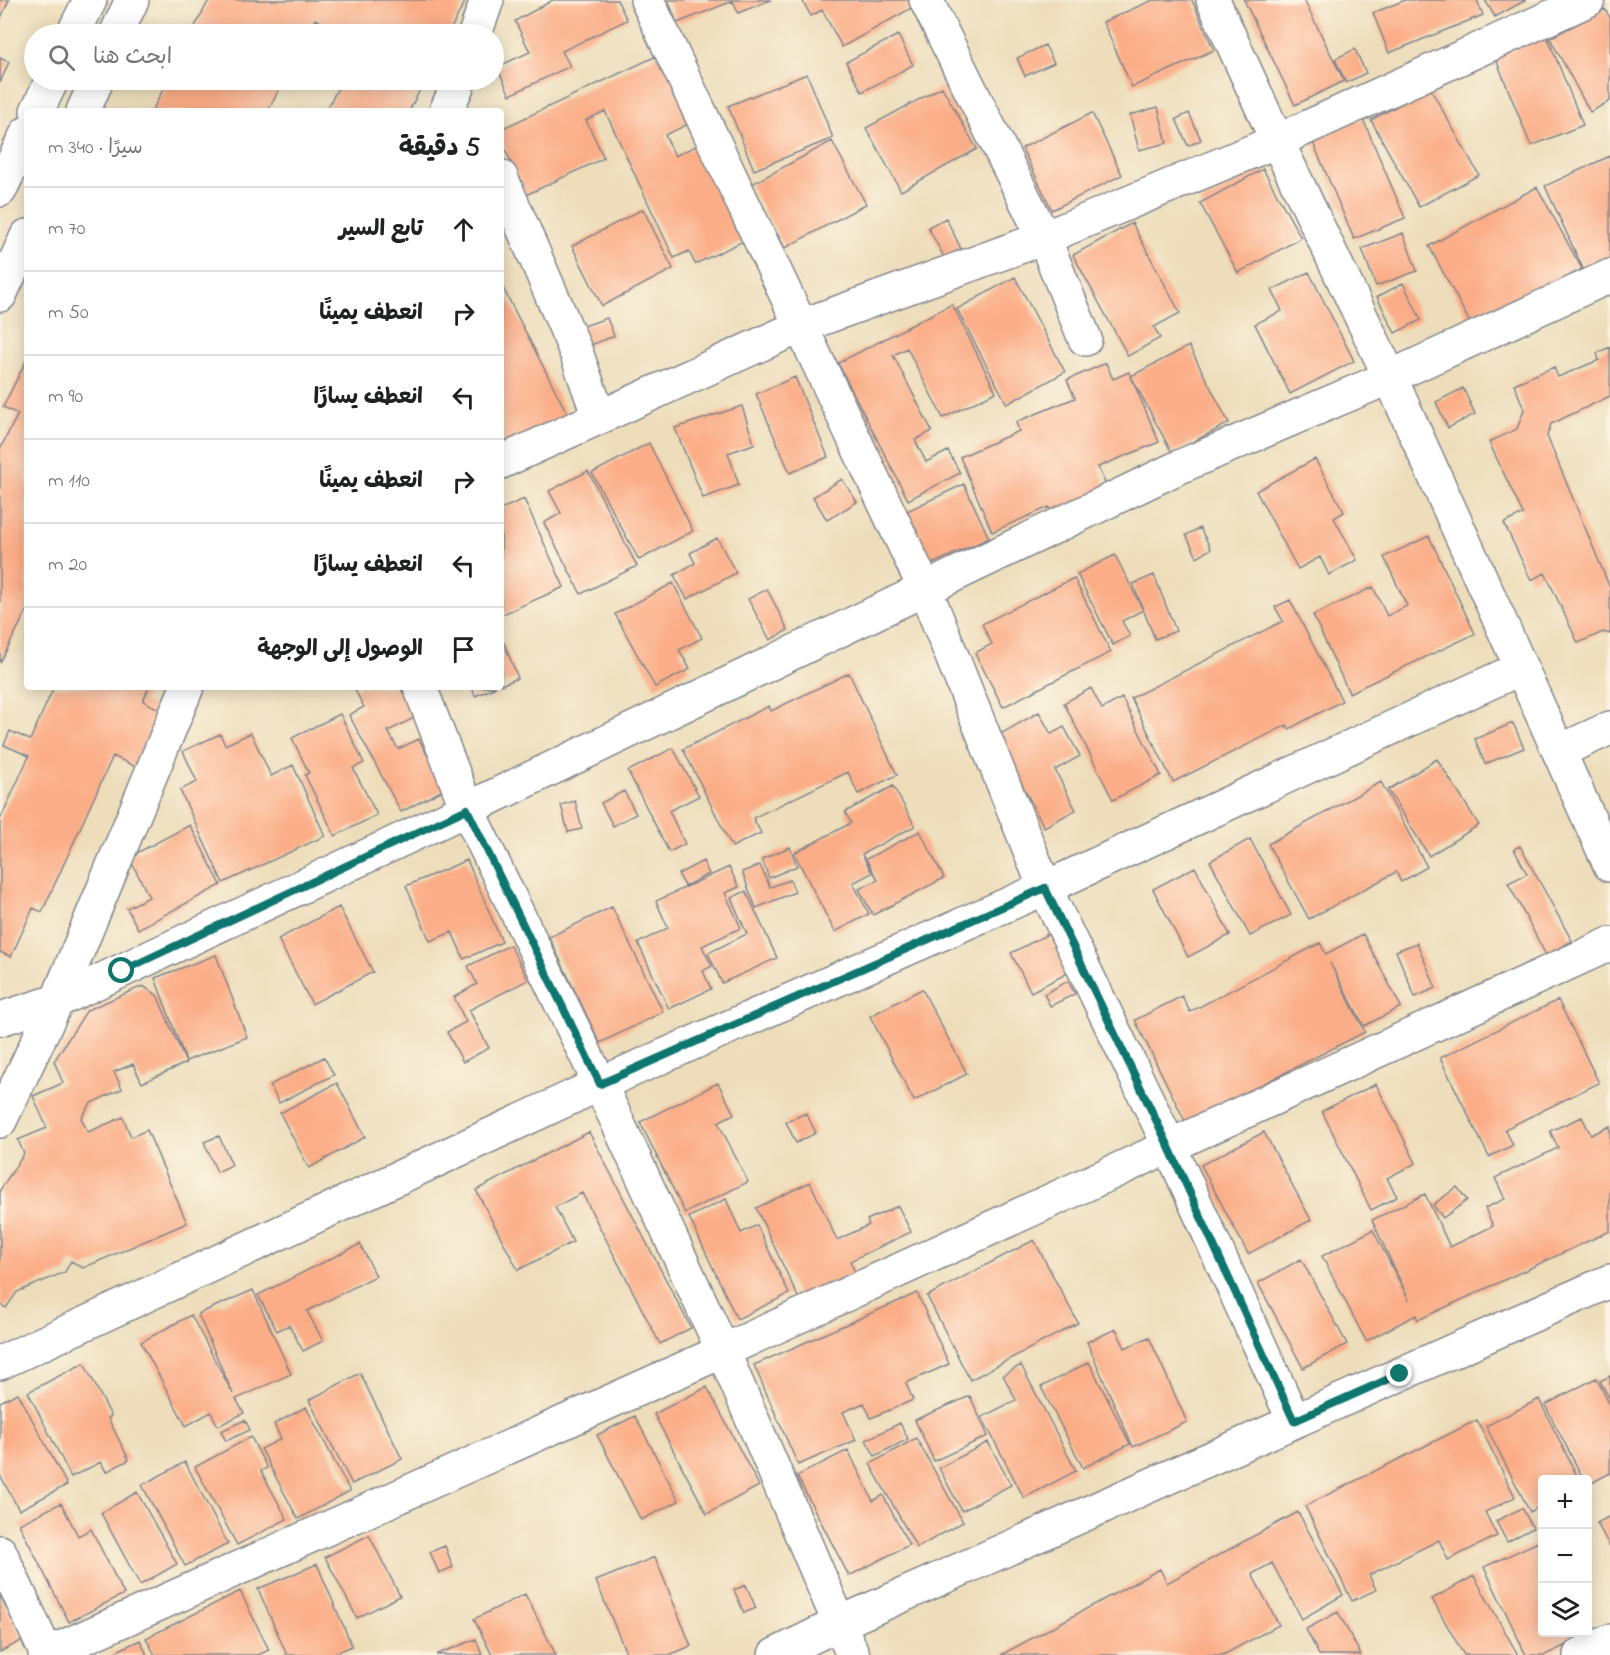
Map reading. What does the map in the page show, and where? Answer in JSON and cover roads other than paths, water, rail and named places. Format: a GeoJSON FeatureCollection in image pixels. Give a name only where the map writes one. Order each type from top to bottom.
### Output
{"type":"FeatureCollection","features":[{"type":"Feature","properties":{"kind":"street"},"geometry":{"type":"LineString","coordinates":[[78,24],[90,0]]}},
{"type":"Feature","properties":{"kind":"street"},"geometry":{"type":"LineString","coordinates":[[121,24],[132,0]]}},
{"type":"Feature","properties":{"kind":"street"},"geometry":{"type":"LineString","coordinates":[[479,24],[487,0]]}},
{"type":"Feature","properties":{"kind":"street"},"geometry":{"type":"LineString","coordinates":[[647,0],[925,589],[1045,888],[1168,1145],[1294,1421]]}},
{"type":"Feature","properties":{"kind":"street"},"geometry":{"type":"LineString","coordinates":[[926,0],[1044,238],[1085,339]]}},
{"type":"Feature","properties":{"kind":"street"},"geometry":{"type":"LineString","coordinates":[[1213,0],[1277,141],[1390,377],[1519,669],[1560,751],[1610,865]]}},
{"type":"Feature","properties":{"kind":"street"},"geometry":{"type":"LineString","coordinates":[[504,461],[801,326],[1044,238],[1277,141],[1588,0]]}},
{"type":"Feature","properties":{"kind":"street"},"geometry":{"type":"LineString","coordinates":[[38,108],[47,90]]}},
{"type":"Feature","properties":{"kind":"street"},"geometry":{"type":"LineString","coordinates":[[84,108],[92,90]]}},
{"type":"Feature","properties":{"kind":"street"},"geometry":{"type":"LineString","coordinates":[[447,108],[455,90]]}},
{"type":"Feature","properties":{"kind":"street"},"geometry":{"type":"LineString","coordinates":[[464,90],[472,108]]}},
{"type":"Feature","properties":{"kind":"street"},"geometry":{"type":"LineString","coordinates":[[0,190],[24,139]]}},
{"type":"Feature","properties":{"kind":"street"},"geometry":{"type":"LineString","coordinates":[[504,184],[576,352],[599,417]]}},
{"type":"Feature","properties":{"kind":"street"},"geometry":{"type":"LineString","coordinates":[[0,295],[24,243]]}},
{"type":"Feature","properties":{"kind":"street"},"geometry":{"type":"LineString","coordinates":[[0,1019],[57,1001],[467,809],[1179,467],[1390,377],[1610,276]]}},
{"type":"Feature","properties":{"kind":"street"},"geometry":{"type":"LineString","coordinates":[[0,1363],[600,1084],[1045,888],[1519,669]]}},
{"type":"Feature","properties":{"kind":"street"},"geometry":{"type":"LineString","coordinates":[[0,1120],[57,1001],[186,690]]}},
{"type":"Feature","properties":{"kind":"street"},"geometry":{"type":"LineString","coordinates":[[421,690],[467,809],[600,1084],[723,1351],[853,1655]]}},
{"type":"Feature","properties":{"kind":"street"},"geometry":{"type":"LineString","coordinates":[[1560,751],[1610,728]]}},
{"type":"Feature","properties":{"kind":"street"},"geometry":{"type":"LineString","coordinates":[[0,1552],[46,1655],[723,1351],[1610,944]]}},
{"type":"Feature","properties":{"kind":"street"},"geometry":{"type":"LineString","coordinates":[[775,1655],[840,1623],[1610,1281]]}},
{"type":"Feature","properties":{"kind":"street"},"geometry":{"type":"LineString","coordinates":[[1580,1655],[1610,1641]]}}]}
